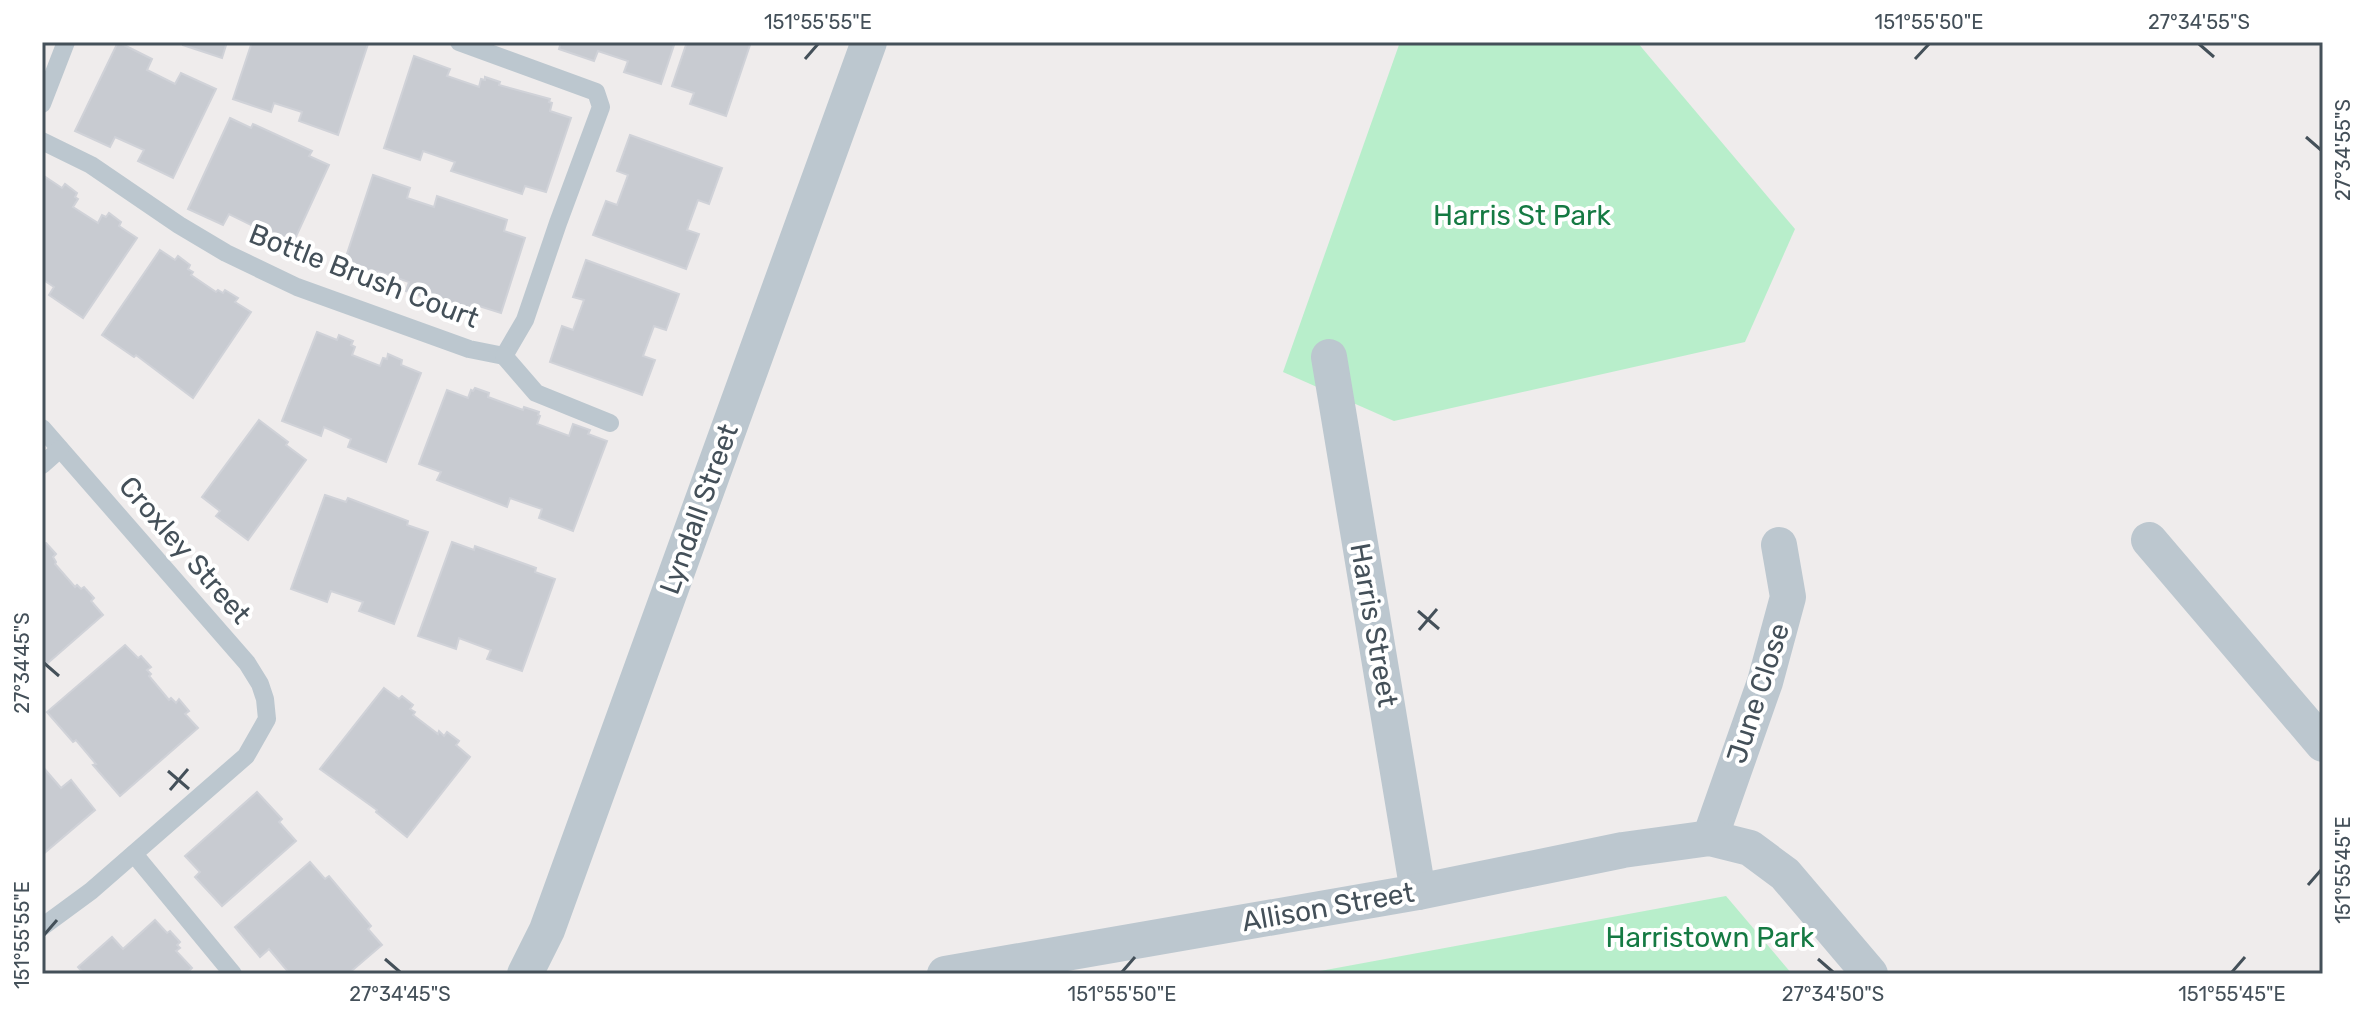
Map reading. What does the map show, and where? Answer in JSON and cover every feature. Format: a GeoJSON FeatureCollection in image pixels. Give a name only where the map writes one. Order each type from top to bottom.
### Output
{"type":"FeatureCollection","features":[{"type":"Feature","properties":{"kind":"street","name":"Lyndall Street"},"geometry":{"type":"LineString","coordinates":[[525,974],[547,930],[869,42]]}},
{"type":"Feature","properties":{"kind":"street","name":"Harris Street"},"geometry":{"type":"LineString","coordinates":[[1329,357],[1418,892]]}},
{"type":"Feature","properties":{"kind":"street"},"geometry":{"type":"LineString","coordinates":[[2149,540],[2323,744]]}},
{"type":"Feature","properties":{"kind":"street","name":"June Close"},"geometry":{"type":"LineString","coordinates":[[1710,838],[1765,682],[1788,597],[1779,545]]}},
{"type":"Feature","properties":{"kind":"street","name":"Allison Street"},"geometry":{"type":"LineString","coordinates":[[945,974],[1418,892],[1623,850],[1710,838]]}},
{"type":"Feature","properties":{"kind":"street"},"geometry":{"type":"LineString","coordinates":[[1710,838],[1750,848],[1785,874],[1870,974]]}},
{"type":"Feature","properties":{"kind":"lane"},"geometry":{"type":"LineString","coordinates":[[42,104],[66,42]]}},
{"type":"Feature","properties":{"kind":"lane"},"geometry":{"type":"LineString","coordinates":[[459,42],[596,92],[601,107],[525,320],[504,356],[536,393],[610,423]]}},
{"type":"Feature","properties":{"kind":"lane","name":"Bottle Brush Court"},"geometry":{"type":"LineString","coordinates":[[42,141],[91,165],[226,253],[297,287],[469,349],[504,356]]}},
{"type":"Feature","properties":{"kind":"lane","name":"Croxley Street"},"geometry":{"type":"LineString","coordinates":[[42,428],[247,663],[265,699],[267,719],[246,756],[134,854]]}},
{"type":"Feature","properties":{"kind":"lane"},"geometry":{"type":"LineString","coordinates":[[42,465],[60,449]]}},
{"type":"Feature","properties":{"kind":"lane"},"geometry":{"type":"LineString","coordinates":[[42,927],[134,854],[233,974]]}},
{"type":"Feature","properties":{"kind":"green space","name":"Harris St Park"},"geometry":{"type":"Polygon","coordinates":[[[1400,42],[1637,42],[1795,229],[1745,342],[1394,421],[1283,372],[1400,42]]]}},
{"type":"Feature","properties":{"kind":"green space","name":"Harristown Park"},"geometry":{"type":"Polygon","coordinates":[[[1726,896],[1792,974],[1304,974],[1726,896]]]}},
{"type":"Feature","properties":{"kind":"building"},"geometry":{"type":"Polygon","coordinates":[[[118,42],[152,59],[147,70],[175,84],[181,73],[216,89],[173,178],[138,161],[144,150],[115,137],[110,147],[75,131],[118,42]]]}},
{"type":"Feature","properties":{"kind":"building"},"geometry":{"type":"Polygon","coordinates":[[[184,42],[227,42],[222,58],[183,45],[184,42]]]}},
{"type":"Feature","properties":{"kind":"building"},"geometry":{"type":"Polygon","coordinates":[[[252,42],[368,44],[338,135],[299,121],[302,112],[274,103],[271,112],[233,99],[252,42]]]}},
{"type":"Feature","properties":{"kind":"building"},"geometry":{"type":"Polygon","coordinates":[[[561,42],[675,42],[661,84],[624,72],[628,61],[598,51],[594,61],[559,49],[561,42]]]}},
{"type":"Feature","properties":{"kind":"building"},"geometry":{"type":"Polygon","coordinates":[[[687,42],[751,42],[726,116],[690,104],[694,93],[672,86],[687,42]]]}},
{"type":"Feature","properties":{"kind":"building"},"geometry":{"type":"Polygon","coordinates":[[[414,56],[450,69],[447,76],[479,87],[481,79],[485,80],[485,77],[500,82],[499,85],[550,99],[550,111],[571,118],[546,192],[525,186],[522,194],[451,171],[455,162],[423,151],[420,160],[384,148],[414,56]]]}},
{"type":"Feature","properties":{"kind":"building"},"geometry":{"type":"Polygon","coordinates":[[[230,118],[251,128],[253,124],[312,151],[309,156],[329,165],[288,254],[254,238],[259,229],[229,214],[223,225],[188,209],[230,118]]]}},
{"type":"Feature","properties":{"kind":"building"},"geometry":{"type":"Polygon","coordinates":[[[630,135],[722,168],[709,204],[698,200],[687,230],[699,234],[686,269],[593,235],[606,201],[617,205],[628,175],[617,171],[630,135]]]}},
{"type":"Feature","properties":{"kind":"building"},"geometry":{"type":"Polygon","coordinates":[[[373,175],[410,188],[407,198],[434,207],[437,196],[507,220],[504,231],[525,238],[501,313],[479,306],[477,314],[406,291],[409,282],[377,271],[374,280],[342,269],[373,175]]]}},
{"type":"Feature","properties":{"kind":"building"},"geometry":{"type":"Polygon","coordinates":[[[44,176],[62,188],[65,184],[77,193],[75,197],[78,199],[73,207],[98,223],[102,215],[106,217],[109,213],[121,222],[119,226],[137,238],[83,318],[49,295],[54,287],[42,279],[44,176]]]}},
{"type":"Feature","properties":{"kind":"building"},"geometry":{"type":"Polygon","coordinates":[[[160,250],[175,260],[178,256],[190,265],[191,275],[216,292],[223,293],[225,290],[238,298],[235,302],[251,312],[193,398],[136,355],[134,357],[102,335],[160,250]]]}},
{"type":"Feature","properties":{"kind":"building"},"geometry":{"type":"Polygon","coordinates":[[[586,260],[679,294],[666,330],[654,326],[643,356],[655,360],[642,395],[550,362],[562,326],[573,330],[584,300],[573,297],[586,260]]]}},
{"type":"Feature","properties":{"kind":"building"},"geometry":{"type":"Polygon","coordinates":[[[317,332],[337,340],[339,335],[353,341],[351,345],[355,347],[352,355],[380,366],[388,354],[402,360],[401,365],[421,373],[386,462],[348,447],[351,439],[324,427],[321,436],[282,421],[317,332]]]}},
{"type":"Feature","properties":{"kind":"building"},"geometry":{"type":"Polygon","coordinates":[[[475,388],[489,393],[488,397],[523,410],[524,407],[539,412],[537,424],[569,436],[573,424],[607,441],[573,531],[539,518],[542,509],[510,498],[507,507],[437,480],[441,472],[419,464],[447,390],[468,398],[475,388]]]}},
{"type":"Feature","properties":{"kind":"building"},"geometry":{"type":"Polygon","coordinates":[[[259,420],[306,460],[248,540],[216,516],[220,511],[202,497],[259,420]]]}},
{"type":"Feature","properties":{"kind":"building"},"geometry":{"type":"Polygon","coordinates":[[[325,495],[346,502],[348,498],[428,532],[394,624],[359,611],[363,602],[331,591],[327,602],[291,589],[325,495]]]}},
{"type":"Feature","properties":{"kind":"building"},"geometry":{"type":"Polygon","coordinates":[[[452,542],[474,550],[475,546],[536,568],[535,572],[555,579],[522,671],[487,659],[491,650],[459,638],[456,649],[418,636],[452,542]]]}},
{"type":"Feature","properties":{"kind":"building"},"geometry":{"type":"Polygon","coordinates":[[[46,543],[56,554],[53,557],[55,564],[75,587],[84,587],[103,615],[42,668],[42,544],[46,543]]]}},
{"type":"Feature","properties":{"kind":"building"},"geometry":{"type":"Polygon","coordinates":[[[125,645],[151,667],[147,670],[151,674],[149,676],[169,700],[171,698],[176,703],[179,699],[189,711],[185,714],[198,728],[120,796],[76,740],[73,742],[47,712],[125,645]]]}},
{"type":"Feature","properties":{"kind":"building"},"geometry":{"type":"Polygon","coordinates":[[[384,688],[413,705],[410,709],[415,712],[413,715],[438,734],[439,731],[444,736],[447,732],[459,741],[456,745],[470,757],[407,837],[377,810],[320,769],[384,688]]]}},
{"type":"Feature","properties":{"kind":"building"},"geometry":{"type":"Polygon","coordinates":[[[42,766],[61,788],[71,780],[95,810],[42,855],[42,766]]]}},
{"type":"Feature","properties":{"kind":"building"},"geometry":{"type":"Polygon","coordinates":[[[257,792],[282,819],[279,822],[296,841],[222,906],[195,877],[200,872],[185,856],[257,792]]]}},
{"type":"Feature","properties":{"kind":"building"},"geometry":{"type":"Polygon","coordinates":[[[310,862],[325,879],[329,876],[371,926],[368,929],[382,945],[348,974],[290,974],[269,949],[260,957],[235,927],[310,862]]]}},
{"type":"Feature","properties":{"kind":"building"},"geometry":{"type":"Polygon","coordinates":[[[155,920],[180,942],[177,945],[180,948],[176,951],[192,968],[186,974],[84,974],[78,967],[112,937],[123,949],[155,920]]]}}]}
